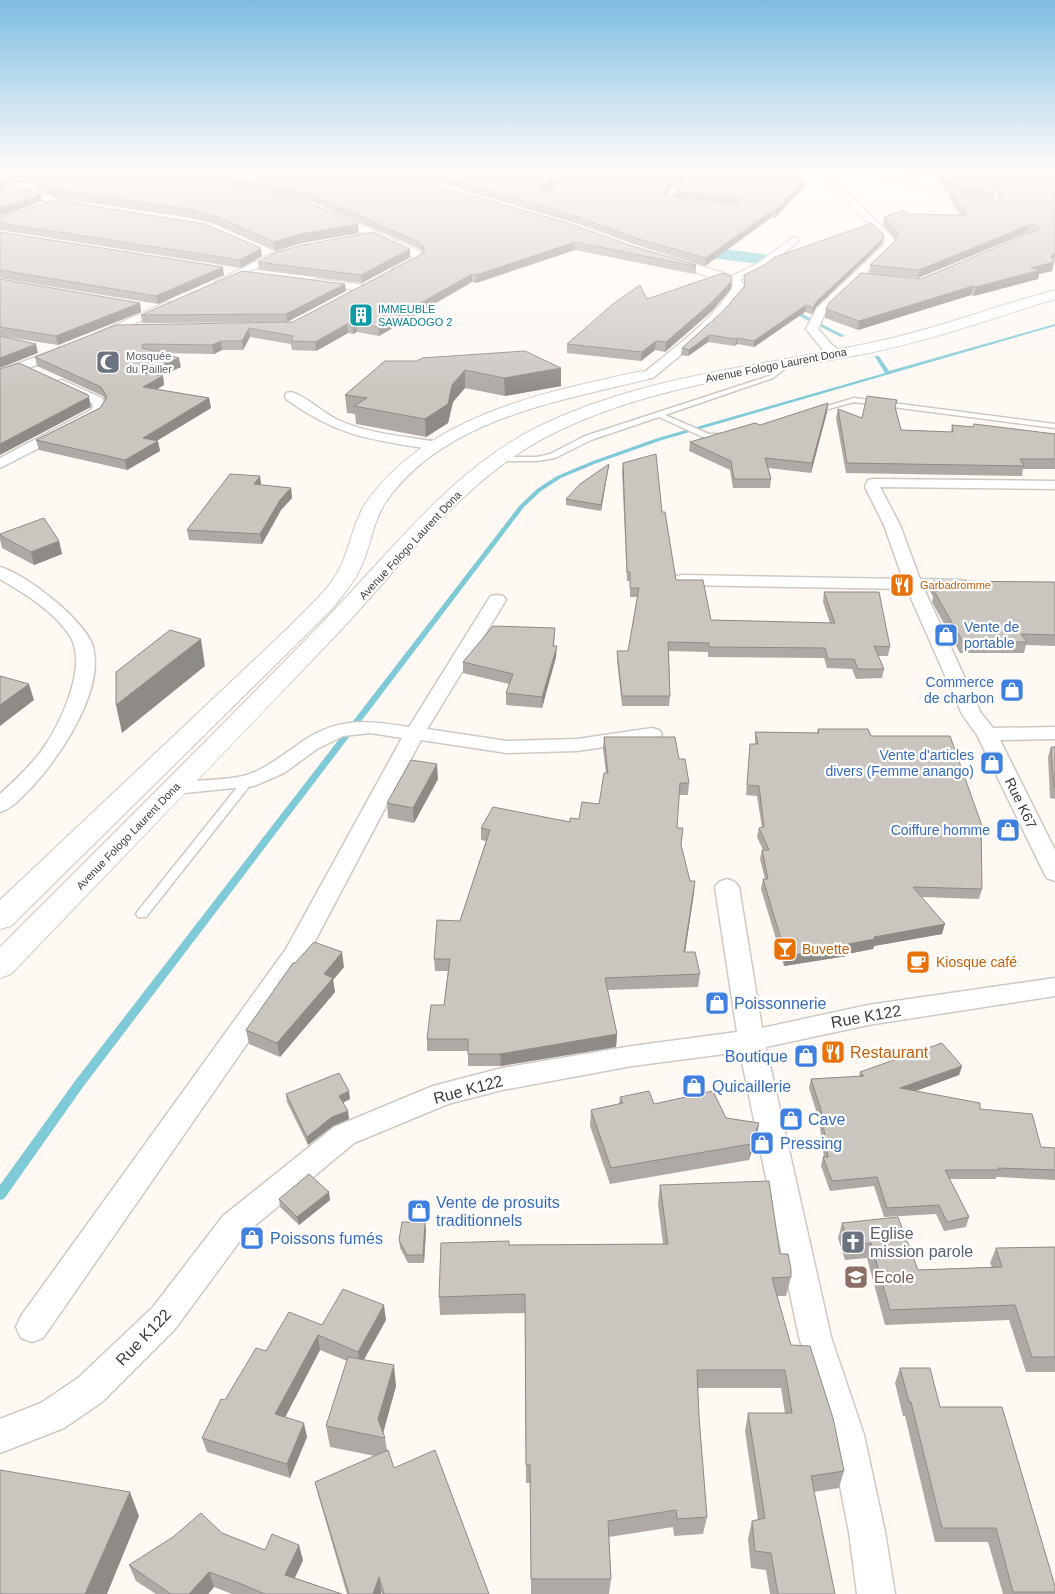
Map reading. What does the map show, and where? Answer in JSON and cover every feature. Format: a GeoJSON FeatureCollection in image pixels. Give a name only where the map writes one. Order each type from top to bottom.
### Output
{"type":"FeatureCollection","features":[{"type":"Feature","properties":{"kind":"main road","name":"Avenue Fologo Laurent Dona"},"geometry":{"type":"LineString","coordinates":[[0,966],[371,586],[453,496],[519,445],[546,429],[615,400],[652,389],[790,362],[833,351],[1055,284]]}},
{"type":"Feature","properties":{"kind":"main road","name":"Avenue Fologo Laurent Dona"},"geometry":{"type":"LineString","coordinates":[[0,918],[297,632],[340,585],[348,572],[368,517],[389,485],[403,470],[437,446],[479,424],[521,406],[601,384],[650,374],[872,347],[950,328],[1055,294]]}},
{"type":"Feature","properties":{"kind":"street"},"geometry":{"type":"LineString","coordinates":[[387,276],[418,259],[414,252],[399,245]]}},
{"type":"Feature","properties":{"kind":"street"},"geometry":{"type":"LineString","coordinates":[[733,280],[761,266],[787,245]]}},
{"type":"Feature","properties":{"kind":"street"},"geometry":{"type":"LineString","coordinates":[[833,351],[812,329],[814,321],[821,310],[889,245]]}},
{"type":"Feature","properties":{"kind":"street"},"geometry":{"type":"LineString","coordinates":[[261,250],[274,256]]}},
{"type":"Feature","properties":{"kind":"street"},"geometry":{"type":"LineString","coordinates":[[208,287],[274,256],[292,251]]}},
{"type":"Feature","properties":{"kind":"street"},"geometry":{"type":"LineString","coordinates":[[650,374],[717,314],[738,291],[738,282],[654,255]]}},
{"type":"Feature","properties":{"kind":"street"},"geometry":{"type":"LineString","coordinates":[[222,270],[260,275]]}},
{"type":"Feature","properties":{"kind":"street"},"geometry":{"type":"LineString","coordinates":[[857,277],[873,279]]}},
{"type":"Feature","properties":{"kind":"street"},"geometry":{"type":"LineString","coordinates":[[308,281],[368,286],[347,297]]}},
{"type":"Feature","properties":{"kind":"street"},"geometry":{"type":"LineString","coordinates":[[88,341],[175,302]]}},
{"type":"Feature","properties":{"kind":"street"},"geometry":{"type":"LineString","coordinates":[[140,306],[158,309]]}},
{"type":"Feature","properties":{"kind":"street"},"geometry":{"type":"LineString","coordinates":[[116,329],[135,329]]}},
{"type":"Feature","properties":{"kind":"street"},"geometry":{"type":"LineString","coordinates":[[0,374],[65,350],[35,347]]}},
{"type":"Feature","properties":{"kind":"street"},"geometry":{"type":"LineString","coordinates":[[0,464],[90,416],[100,407],[97,401],[21,365]]}},
{"type":"Feature","properties":{"kind":"street"},"geometry":{"type":"LineString","coordinates":[[291,396],[317,414],[345,428],[378,436],[437,446]]}},
{"type":"Feature","properties":{"kind":"street","name":"Rue K67"},"geometry":{"type":"LineString","coordinates":[[1055,485],[873,483],[872,487],[892,525],[914,584],[972,714],[987,734],[1055,873]]}},
{"type":"Feature","properties":{"kind":"street"},"geometry":{"type":"LineString","coordinates":[[0,572],[47,602],[70,624],[85,647],[86,670],[65,728],[48,756],[21,786],[0,805]]}},
{"type":"Feature","properties":{"kind":"street"},"geometry":{"type":"LineString","coordinates":[[682,580],[973,585]]}},
{"type":"Feature","properties":{"kind":"street"},"geometry":{"type":"LineString","coordinates":[[32,1327],[296,954],[414,734],[497,600]]}},
{"type":"Feature","properties":{"kind":"street"},"geometry":{"type":"LineString","coordinates":[[174,788],[247,782],[277,769],[310,745],[338,730],[371,727],[507,747],[577,745],[652,734]]}},
{"type":"Feature","properties":{"kind":"street"},"geometry":{"type":"LineString","coordinates":[[987,734],[1055,733]]}},
{"type":"Feature","properties":{"kind":"street"},"geometry":{"type":"LineString","coordinates":[[727,887],[751,1040],[815,1337],[847,1435],[867,1532],[876,1594]]}},
{"type":"Feature","properties":{"kind":"street","name":"Rue K122"},"geometry":{"type":"LineString","coordinates":[[0,1436],[52,1416],[90,1390],[164,1318],[234,1225],[344,1135],[443,1094],[502,1079],[632,1056],[751,1040],[868,1015],[1055,987]]}},
{"type":"Feature","properties":{"kind":"lane"},"geometry":{"type":"LineString","coordinates":[[499,459],[537,459],[552,456],[588,438],[771,377],[790,362]]}},
{"type":"Feature","properties":{"kind":"lane"},"geometry":{"type":"LineString","coordinates":[[802,414],[854,400],[1055,426]]}},
{"type":"Feature","properties":{"kind":"lane"},"geometry":{"type":"LineString","coordinates":[[658,414],[708,436],[730,435]]}},
{"type":"Feature","properties":{"kind":"lane"},"geometry":{"type":"LineString","coordinates":[[142,914],[247,782]]}},
{"type":"Feature","properties":{"kind":"water"},"geometry":{"type":"Polygon","coordinates":[[[716,248],[770,255],[759,264],[704,257],[716,248]]]}},
{"type":"Feature","properties":{"kind":"building"},"geometry":{"type":"Polygon","coordinates":[[[0,245],[85,245],[223,267],[156,296],[0,270],[0,245]]]}},
{"type":"Feature","properties":{"kind":"building"},"geometry":{"type":"Polygon","coordinates":[[[145,245],[255,245],[261,248],[240,260],[145,245]]]}},
{"type":"Feature","properties":{"kind":"building"},"geometry":{"type":"Polygon","coordinates":[[[302,245],[402,245],[410,249],[361,275],[258,262],[277,252],[302,245]]]}},
{"type":"Feature","properties":{"kind":"building"},"geometry":{"type":"Polygon","coordinates":[[[422,245],[565,245],[476,275],[472,274],[378,327],[356,323],[352,325],[347,324],[315,342],[291,341],[293,336],[249,328],[242,341],[221,341],[212,345],[143,344],[142,348],[179,358],[143,373],[163,376],[143,387],[209,398],[143,438],[158,441],[125,460],[36,440],[100,408],[107,397],[101,387],[35,357],[116,325],[293,322],[424,253],[422,245]]]}},
{"type":"Feature","properties":{"kind":"building"},"geometry":{"type":"Polygon","coordinates":[[[592,245],[630,245],[696,265],[592,245]]]}},
{"type":"Feature","properties":{"kind":"building"},"geometry":{"type":"Polygon","coordinates":[[[662,245],[724,245],[706,258],[662,245]]]}},
{"type":"Feature","properties":{"kind":"building"},"geometry":{"type":"Polygon","coordinates":[[[808,245],[876,245],[817,301],[813,308],[806,305],[754,341],[709,335],[689,350],[682,348],[723,311],[745,286],[744,275],[766,264],[775,257],[808,245]]]}},
{"type":"Feature","properties":{"kind":"building"},"geometry":{"type":"Polygon","coordinates":[[[890,245],[979,245],[919,270],[870,265],[890,245]]]}},
{"type":"Feature","properties":{"kind":"building"},"geometry":{"type":"Polygon","coordinates":[[[1001,245],[1055,245],[1055,253],[1051,256],[1054,262],[1031,268],[1040,270],[976,287],[973,286],[859,321],[826,309],[829,303],[861,273],[921,279],[1001,245]]]}},
{"type":"Feature","properties":{"kind":"building"},"geometry":{"type":"Polygon","coordinates":[[[242,271],[345,284],[286,314],[141,315],[242,271]]]}},
{"type":"Feature","properties":{"kind":"building"},"geometry":{"type":"Polygon","coordinates":[[[723,273],[732,277],[732,281],[712,302],[666,342],[656,341],[642,352],[567,344],[613,304],[640,285],[647,299],[723,273]]]}},
{"type":"Feature","properties":{"kind":"building"},"geometry":{"type":"Polygon","coordinates":[[[0,279],[140,303],[56,336],[0,327],[0,279]]]}},
{"type":"Feature","properties":{"kind":"building"},"geometry":{"type":"Polygon","coordinates":[[[0,336],[36,344],[0,358],[0,336]]]}},
{"type":"Feature","properties":{"kind":"building"},"geometry":{"type":"Polygon","coordinates":[[[525,351],[561,368],[504,378],[465,370],[452,385],[448,404],[425,419],[354,406],[367,398],[345,395],[385,361],[417,361],[422,358],[525,351]]]}},
{"type":"Feature","properties":{"kind":"building"},"geometry":{"type":"Polygon","coordinates":[[[19,363],[89,397],[0,444],[0,369],[19,363]]]}},
{"type":"Feature","properties":{"kind":"building"},"geometry":{"type":"Polygon","coordinates":[[[867,396],[897,400],[895,407],[901,430],[953,432],[952,425],[973,427],[974,424],[1055,434],[1055,459],[1020,459],[1024,466],[847,463],[838,409],[862,418],[867,396]]]}},
{"type":"Feature","properties":{"kind":"building"},"geometry":{"type":"Polygon","coordinates":[[[828,403],[812,463],[765,458],[771,479],[734,479],[731,461],[690,442],[755,423],[760,425],[828,403]]]}},
{"type":"Feature","properties":{"kind":"building"},"geometry":{"type":"Polygon","coordinates":[[[656,454],[662,512],[665,512],[676,580],[703,580],[711,620],[835,623],[824,592],[879,592],[890,647],[874,646],[884,669],[858,669],[854,659],[828,659],[825,648],[709,647],[709,643],[668,642],[670,696],[622,696],[617,651],[628,651],[639,588],[630,588],[630,572],[627,572],[623,463],[656,454]]]}},
{"type":"Feature","properties":{"kind":"building"},"geometry":{"type":"Polygon","coordinates":[[[609,464],[601,505],[566,499],[580,484],[609,464]]]}},
{"type":"Feature","properties":{"kind":"building"},"geometry":{"type":"Polygon","coordinates":[[[230,474],[260,476],[254,484],[291,488],[280,500],[260,534],[187,530],[230,474]]]}},
{"type":"Feature","properties":{"kind":"building"},"geometry":{"type":"Polygon","coordinates":[[[44,518],[59,541],[31,552],[0,535],[0,534],[44,518]]]}},
{"type":"Feature","properties":{"kind":"building"},"geometry":{"type":"Polygon","coordinates":[[[933,581],[1055,582],[1055,635],[1021,634],[1027,642],[963,642],[934,591],[938,591],[933,581]]]}},
{"type":"Feature","properties":{"kind":"building"},"geometry":{"type":"Polygon","coordinates":[[[493,626],[555,628],[553,646],[557,646],[542,697],[506,693],[513,674],[463,662],[493,626]]]}},
{"type":"Feature","properties":{"kind":"building"},"geometry":{"type":"Polygon","coordinates":[[[170,630],[201,639],[116,705],[116,672],[170,630]]]}},
{"type":"Feature","properties":{"kind":"building"},"geometry":{"type":"Polygon","coordinates":[[[0,676],[29,684],[0,705],[0,676]]]}},
{"type":"Feature","properties":{"kind":"building"},"geometry":{"type":"Polygon","coordinates":[[[818,729],[868,729],[871,736],[950,736],[981,823],[982,889],[913,887],[945,924],[874,937],[875,939],[848,944],[849,946],[786,956],[763,879],[768,879],[762,850],[769,850],[759,828],[764,827],[759,786],[747,785],[750,744],[758,744],[755,732],[819,733],[818,729]]]}},
{"type":"Feature","properties":{"kind":"building"},"geometry":{"type":"Polygon","coordinates":[[[604,737],[675,737],[679,759],[685,759],[689,783],[680,783],[677,828],[683,828],[681,845],[690,881],[695,881],[684,952],[695,952],[700,974],[605,978],[617,1034],[500,1054],[468,1054],[468,1039],[427,1039],[431,1005],[444,1005],[450,959],[434,959],[437,920],[460,921],[490,830],[481,828],[493,807],[570,822],[570,818],[579,819],[582,802],[599,804],[604,773],[608,773],[604,737]]]}},
{"type":"Feature","properties":{"kind":"building"},"geometry":{"type":"Polygon","coordinates":[[[1051,747],[1055,747],[1055,787],[1054,787],[1051,747]]]}},
{"type":"Feature","properties":{"kind":"building"},"geometry":{"type":"Polygon","coordinates":[[[411,760],[437,764],[413,808],[387,803],[411,760]]]}},
{"type":"Feature","properties":{"kind":"building"},"geometry":{"type":"Polygon","coordinates":[[[314,942],[342,952],[324,974],[333,978],[277,1043],[246,1030],[293,963],[314,942]]]}},
{"type":"Feature","properties":{"kind":"building"},"geometry":{"type":"Polygon","coordinates":[[[942,1043],[962,1066],[900,1088],[980,1103],[980,1109],[1032,1114],[1041,1147],[1055,1148],[1055,1170],[998,1168],[999,1170],[945,1170],[969,1217],[947,1222],[939,1205],[887,1208],[877,1177],[832,1181],[823,1157],[828,1157],[821,1110],[811,1079],[864,1076],[860,1072],[942,1043]]]}},
{"type":"Feature","properties":{"kind":"building"},"geometry":{"type":"Polygon","coordinates":[[[339,1073],[349,1091],[339,1096],[348,1111],[332,1117],[307,1137],[286,1094],[339,1073]]]}},
{"type":"Feature","properties":{"kind":"building"},"geometry":{"type":"Polygon","coordinates":[[[649,1091],[654,1104],[713,1091],[726,1118],[759,1123],[751,1144],[611,1168],[591,1110],[623,1103],[620,1097],[649,1091]]]}},
{"type":"Feature","properties":{"kind":"building"},"geometry":{"type":"Polygon","coordinates":[[[309,1174],[329,1192],[297,1217],[279,1199],[309,1174]]]}},
{"type":"Feature","properties":{"kind":"building"},"geometry":{"type":"Polygon","coordinates":[[[769,1181],[780,1254],[788,1254],[791,1269],[791,1277],[772,1278],[791,1345],[810,1346],[833,1418],[844,1471],[811,1476],[835,1594],[778,1594],[771,1553],[755,1551],[752,1521],[765,1518],[748,1413],[792,1413],[785,1370],[697,1370],[707,1517],[677,1519],[676,1510],[608,1521],[611,1579],[531,1579],[530,1465],[526,1465],[525,1294],[439,1297],[441,1243],[509,1241],[509,1245],[668,1244],[660,1185],[769,1181]]]}},
{"type":"Feature","properties":{"kind":"building"},"geometry":{"type":"Polygon","coordinates":[[[898,1217],[918,1270],[1002,1267],[996,1248],[1055,1247],[1055,1357],[1032,1357],[1015,1305],[890,1310],[871,1243],[849,1245],[842,1223],[898,1217]]]}},
{"type":"Feature","properties":{"kind":"building"},"geometry":{"type":"Polygon","coordinates":[[[402,1222],[425,1222],[423,1255],[407,1255],[399,1240],[402,1222]]]}},
{"type":"Feature","properties":{"kind":"building"},"geometry":{"type":"Polygon","coordinates":[[[343,1289],[384,1305],[358,1352],[318,1335],[275,1414],[304,1423],[287,1464],[202,1438],[221,1399],[225,1400],[256,1348],[266,1351],[289,1312],[322,1325],[343,1289]]]}},
{"type":"Feature","properties":{"kind":"building"},"geometry":{"type":"Polygon","coordinates":[[[348,1357],[394,1365],[378,1419],[385,1438],[326,1426],[348,1357]]]}},
{"type":"Feature","properties":{"kind":"building"},"geometry":{"type":"Polygon","coordinates":[[[900,1368],[930,1368],[940,1407],[1002,1407],[1055,1586],[1055,1592],[1013,1592],[996,1528],[942,1528],[911,1402],[909,1402],[900,1368]]]}},
{"type":"Feature","properties":{"kind":"building"},"geometry":{"type":"Polygon","coordinates":[[[388,1450],[394,1468],[435,1450],[489,1594],[384,1594],[379,1577],[373,1594],[349,1594],[315,1482],[388,1450]]]}},
{"type":"Feature","properties":{"kind":"building"},"geometry":{"type":"Polygon","coordinates":[[[0,1470],[130,1492],[85,1594],[0,1594],[0,1470]]]}},
{"type":"Feature","properties":{"kind":"building"},"geometry":{"type":"Polygon","coordinates":[[[201,1513],[222,1533],[265,1550],[272,1534],[299,1545],[285,1575],[342,1594],[265,1594],[209,1572],[189,1594],[171,1594],[129,1565],[173,1537],[201,1513]]]}},
{"type":"Feature","properties":{"kind":"waterway"},"geometry":{"type":"LineString","coordinates":[[791,310],[843,336]]}},
{"type":"Feature","properties":{"kind":"waterway"},"geometry":{"type":"LineString","coordinates":[[0,1195],[79,1084],[522,506],[539,490],[559,477],[660,439],[1055,325]]}},
{"type":"Feature","properties":{"kind":"waterway"},"geometry":{"type":"LineString","coordinates":[[877,357],[887,372]]}},
{"type":"Feature","properties":{"kind":"place","name":"IMMEUBLE SAWADOGO 2"},"geometry":{"type":"Point","coordinates":[361,315]}},
{"type":"Feature","properties":{"kind":"place","name":"Mosquée du Pailler"},"geometry":{"type":"Point","coordinates":[108,362]}},
{"type":"Feature","properties":{"kind":"place","name":"Garbadromme"},"geometry":{"type":"Point","coordinates":[902,585]}},
{"type":"Feature","properties":{"kind":"place","name":"Vente de portable"},"geometry":{"type":"Point","coordinates":[946,635]}},
{"type":"Feature","properties":{"kind":"place","name":"Commerce de charbon"},"geometry":{"type":"Point","coordinates":[1012,690]}},
{"type":"Feature","properties":{"kind":"place","name":"Vente d'articles divers (Femme anango)"},"geometry":{"type":"Point","coordinates":[992,763]}},
{"type":"Feature","properties":{"kind":"place","name":"Coiffure homme"},"geometry":{"type":"Point","coordinates":[1008,830]}},
{"type":"Feature","properties":{"kind":"place","name":"Buvette"},"geometry":{"type":"Point","coordinates":[785,949]}},
{"type":"Feature","properties":{"kind":"place","name":"Kiosque café"},"geometry":{"type":"Point","coordinates":[918,962]}},
{"type":"Feature","properties":{"kind":"place","name":"Poissonnerie"},"geometry":{"type":"Point","coordinates":[717,1003]}},
{"type":"Feature","properties":{"kind":"place","name":"Restaurant"},"geometry":{"type":"Point","coordinates":[833,1052]}},
{"type":"Feature","properties":{"kind":"place","name":"Boutique"},"geometry":{"type":"Point","coordinates":[806,1056]}},
{"type":"Feature","properties":{"kind":"place","name":"Quicaillerie"},"geometry":{"type":"Point","coordinates":[694,1086]}},
{"type":"Feature","properties":{"kind":"place","name":"Cave"},"geometry":{"type":"Point","coordinates":[791,1119]}},
{"type":"Feature","properties":{"kind":"place","name":"Pressing"},"geometry":{"type":"Point","coordinates":[762,1143]}},
{"type":"Feature","properties":{"kind":"place","name":"Vente de prosuits traditionnels"},"geometry":{"type":"Point","coordinates":[419,1211]}},
{"type":"Feature","properties":{"kind":"place","name":"Poissons fumés"},"geometry":{"type":"Point","coordinates":[252,1238]}},
{"type":"Feature","properties":{"kind":"place","name":"Eglise mission parole"},"geometry":{"type":"Point","coordinates":[853,1242]}},
{"type":"Feature","properties":{"kind":"place","name":"Ecole"},"geometry":{"type":"Point","coordinates":[856,1277]}}]}
